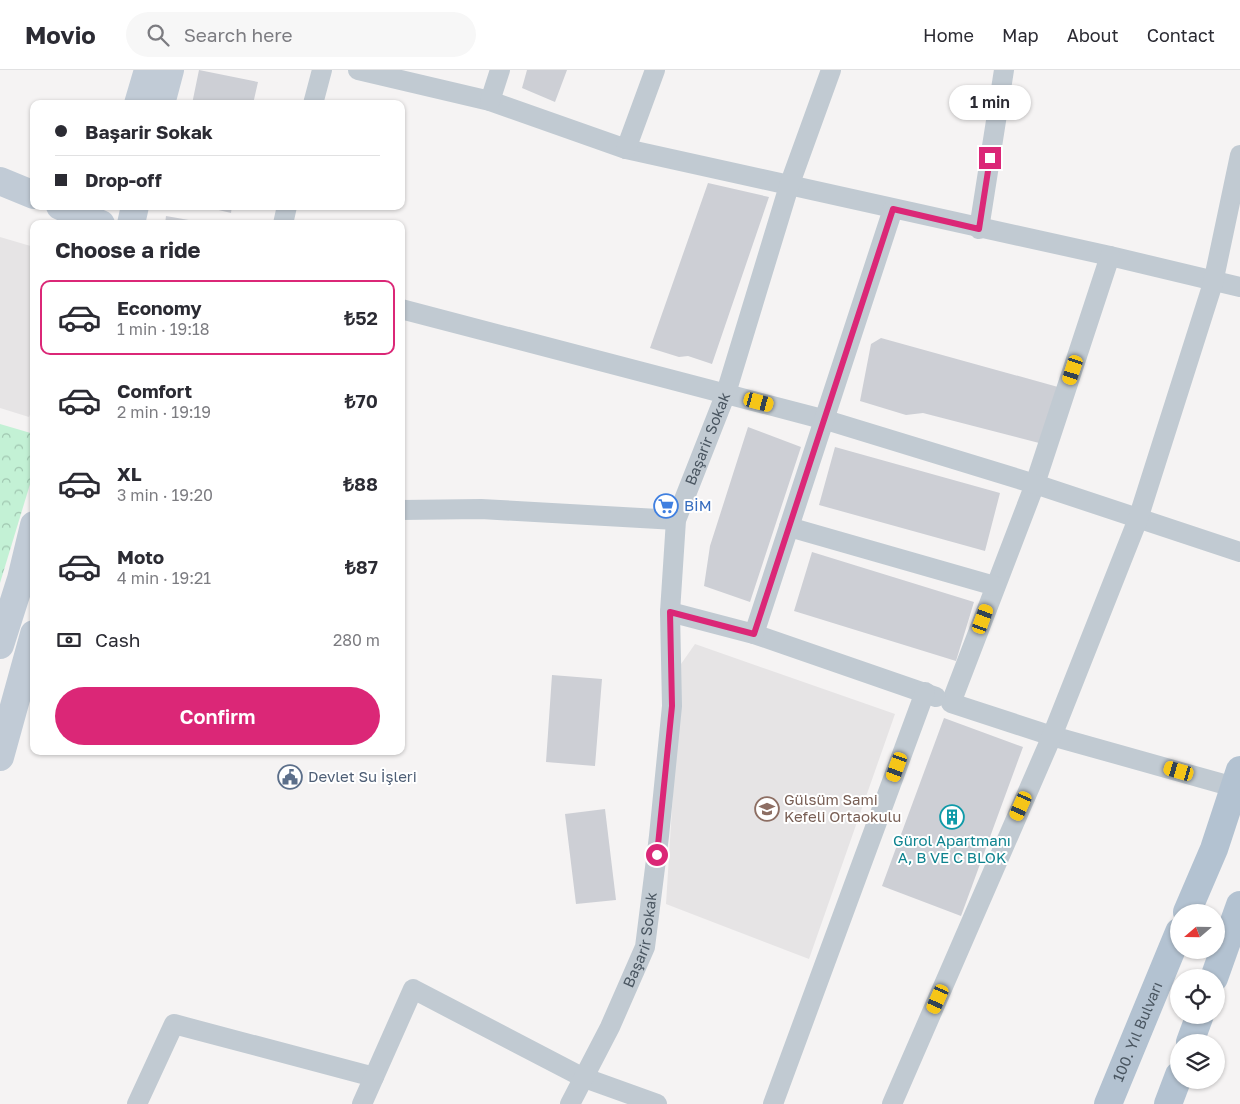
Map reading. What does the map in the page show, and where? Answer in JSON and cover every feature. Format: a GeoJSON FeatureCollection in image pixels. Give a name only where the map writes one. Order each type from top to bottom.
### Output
{"type":"FeatureCollection","features":[{"type":"Feature","properties":{"kind":"main road"},"geometry":{"type":"LineString","coordinates":[[139,100],[148,70]]}},
{"type":"Feature","properties":{"kind":"main road"},"geometry":{"type":"LineString","coordinates":[[162,100],[170,70]]}},
{"type":"Feature","properties":{"kind":"main road"},"geometry":{"type":"LineString","coordinates":[[0,181],[30,193]]}},
{"type":"Feature","properties":{"kind":"main road"},"geometry":{"type":"LineString","coordinates":[[70,210],[93,220]]}},
{"type":"Feature","properties":{"kind":"main road"},"geometry":{"type":"LineString","coordinates":[[0,645],[21,579],[30,542]]}},
{"type":"Feature","properties":{"kind":"main road"},"geometry":{"type":"LineString","coordinates":[[0,757],[30,648]]}},
{"type":"Feature","properties":{"kind":"main road"},"geometry":{"type":"LineString","coordinates":[[1190,904],[1214,849],[1237,779]]}},
{"type":"Feature","properties":{"kind":"main road"},"geometry":{"type":"LineString","coordinates":[[1217,969],[1240,905]]}},
{"type":"Feature","properties":{"kind":"main road","name":"100. Yıl Bulvarı"},"geometry":{"type":"LineString","coordinates":[[1108,1104],[1170,954]]}},
{"type":"Feature","properties":{"kind":"main road"},"geometry":{"type":"LineString","coordinates":[[1168,1104],[1174,1089]]}},
{"type":"Feature","properties":{"kind":"street"},"geometry":{"type":"LineString","coordinates":[[314,100],[322,70]]}},
{"type":"Feature","properties":{"kind":"street"},"geometry":{"type":"LineString","coordinates":[[358,70],[490,101],[626,149],[979,229],[1110,256],[1213,283],[1240,288]]}},
{"type":"Feature","properties":{"kind":"street"},"geometry":{"type":"LineString","coordinates":[[490,101],[500,70]]}},
{"type":"Feature","properties":{"kind":"street"},"geometry":{"type":"LineString","coordinates":[[626,149],[655,70]]}},
{"type":"Feature","properties":{"kind":"street","name":"Başarir Sokak"},"geometry":{"type":"LineString","coordinates":[[570,1104],[582,1076],[610,1027],[645,947],[659,836],[672,706],[670,612],[676,520],[726,393],[789,186],[831,70]]}},
{"type":"Feature","properties":{"kind":"street"},"geometry":{"type":"LineString","coordinates":[[979,229],[1004,70]]}},
{"type":"Feature","properties":{"kind":"street"},"geometry":{"type":"LineString","coordinates":[[892,1104],[1052,736],[1138,519],[1213,283],[1240,155]]}},
{"type":"Feature","properties":{"kind":"street"},"geometry":{"type":"LineString","coordinates":[[754,634],[826,420],[893,209]]}},
{"type":"Feature","properties":{"kind":"street"},"geometry":{"type":"LineString","coordinates":[[951,703],[1035,484],[1110,256]]}},
{"type":"Feature","properties":{"kind":"street"},"geometry":{"type":"LineString","coordinates":[[405,310],[826,420],[1035,484],[1240,552]]}},
{"type":"Feature","properties":{"kind":"street"},"geometry":{"type":"LineString","coordinates":[[405,510],[481,509],[676,520]]}},
{"type":"Feature","properties":{"kind":"street"},"geometry":{"type":"LineString","coordinates":[[789,527],[995,586]]}},
{"type":"Feature","properties":{"kind":"street"},"geometry":{"type":"LineString","coordinates":[[670,612],[754,634],[1052,736],[1237,779]]}},
{"type":"Feature","properties":{"kind":"street"},"geometry":{"type":"LineString","coordinates":[[773,1104],[925,692]]}},
{"type":"Feature","properties":{"kind":"street"},"geometry":{"type":"LineString","coordinates":[[362,1104],[414,989],[582,1076],[657,1104]]}},
{"type":"Feature","properties":{"kind":"street"},"geometry":{"type":"LineString","coordinates":[[137,1104],[174,1024],[374,1077]]}},
{"type":"Feature","properties":{"kind":"shaded area"},"geometry":{"type":"Polygon","coordinates":[[[0,237],[30,246],[30,414],[29,417],[0,408],[0,237]]]}},
{"type":"Feature","properties":{"kind":"shaded area","name":"Gülsüm Sami Kefeli Ortaokulu"},"geometry":{"type":"Polygon","coordinates":[[[695,644],[895,714],[809,959],[666,904],[681,664],[695,644]]]}},
{"type":"Feature","properties":{"kind":"green space"},"geometry":{"type":"Polygon","coordinates":[[[0,424],[30,433],[30,484],[0,583],[0,424]]]}},
{"type":"Feature","properties":{"kind":"building"},"geometry":{"type":"Polygon","coordinates":[[[199,70],[258,82],[254,100],[193,100],[199,70]]]}},
{"type":"Feature","properties":{"kind":"building"},"geometry":{"type":"Polygon","coordinates":[[[527,70],[567,70],[555,102],[522,88],[527,70]]]}},
{"type":"Feature","properties":{"kind":"building"},"geometry":{"type":"Polygon","coordinates":[[[708,183],[769,197],[712,364],[688,356],[679,357],[650,348],[708,183]]]}},
{"type":"Feature","properties":{"kind":"building"},"geometry":{"type":"Polygon","coordinates":[[[219,210],[231,210],[231,213],[219,210]]]}},
{"type":"Feature","properties":{"kind":"building"},"geometry":{"type":"Polygon","coordinates":[[[166,216],[189,220],[166,220],[166,216]]]}},
{"type":"Feature","properties":{"kind":"building"},"geometry":{"type":"Polygon","coordinates":[[[881,338],[1058,387],[1043,444],[923,413],[906,415],[860,401],[871,344],[881,338]]]}},
{"type":"Feature","properties":{"kind":"building"},"geometry":{"type":"Polygon","coordinates":[[[748,427],[801,447],[750,602],[704,586],[710,546],[748,427]]]}},
{"type":"Feature","properties":{"kind":"building"},"geometry":{"type":"Polygon","coordinates":[[[835,447],[1000,493],[985,551],[819,505],[835,447]]]}},
{"type":"Feature","properties":{"kind":"building"},"geometry":{"type":"Polygon","coordinates":[[[812,552],[974,602],[956,661],[794,611],[812,552]]]}},
{"type":"Feature","properties":{"kind":"building"},"geometry":{"type":"Polygon","coordinates":[[[552,675],[602,679],[595,766],[546,762],[552,675]]]}},
{"type":"Feature","properties":{"kind":"building","name":"Gürol Apartmanı A, B VE C BLOK"},"geometry":{"type":"Polygon","coordinates":[[[944,718],[1023,747],[961,916],[882,886],[944,718]]]}},
{"type":"Feature","properties":{"kind":"building"},"geometry":{"type":"Polygon","coordinates":[[[605,809],[616,900],[576,904],[565,814],[605,809]]]}},
{"type":"Feature","properties":{"kind":"place","name":"BİM"},"geometry":{"type":"Point","coordinates":[666,506]}},
{"type":"Feature","properties":{"kind":"place","name":"Devlet Su İşleri"},"geometry":{"type":"Point","coordinates":[290,777]}},
{"type":"Feature","properties":{"kind":"place","name":"Gülsüm Sami Kefeli Ortaokulu"},"geometry":{"type":"Point","coordinates":[767,809]}},
{"type":"Feature","properties":{"kind":"place","name":"Gürol Apartmanı A, B VE C BLOK"},"geometry":{"type":"Point","coordinates":[952,817]}},
{"type":"Feature","properties":{"kind":"route"},"geometry":{"type":"LineString","coordinates":[[657,855],[672,706],[670,612],[754,634],[826,420],[893,209],[979,229],[990,158]]}}]}
